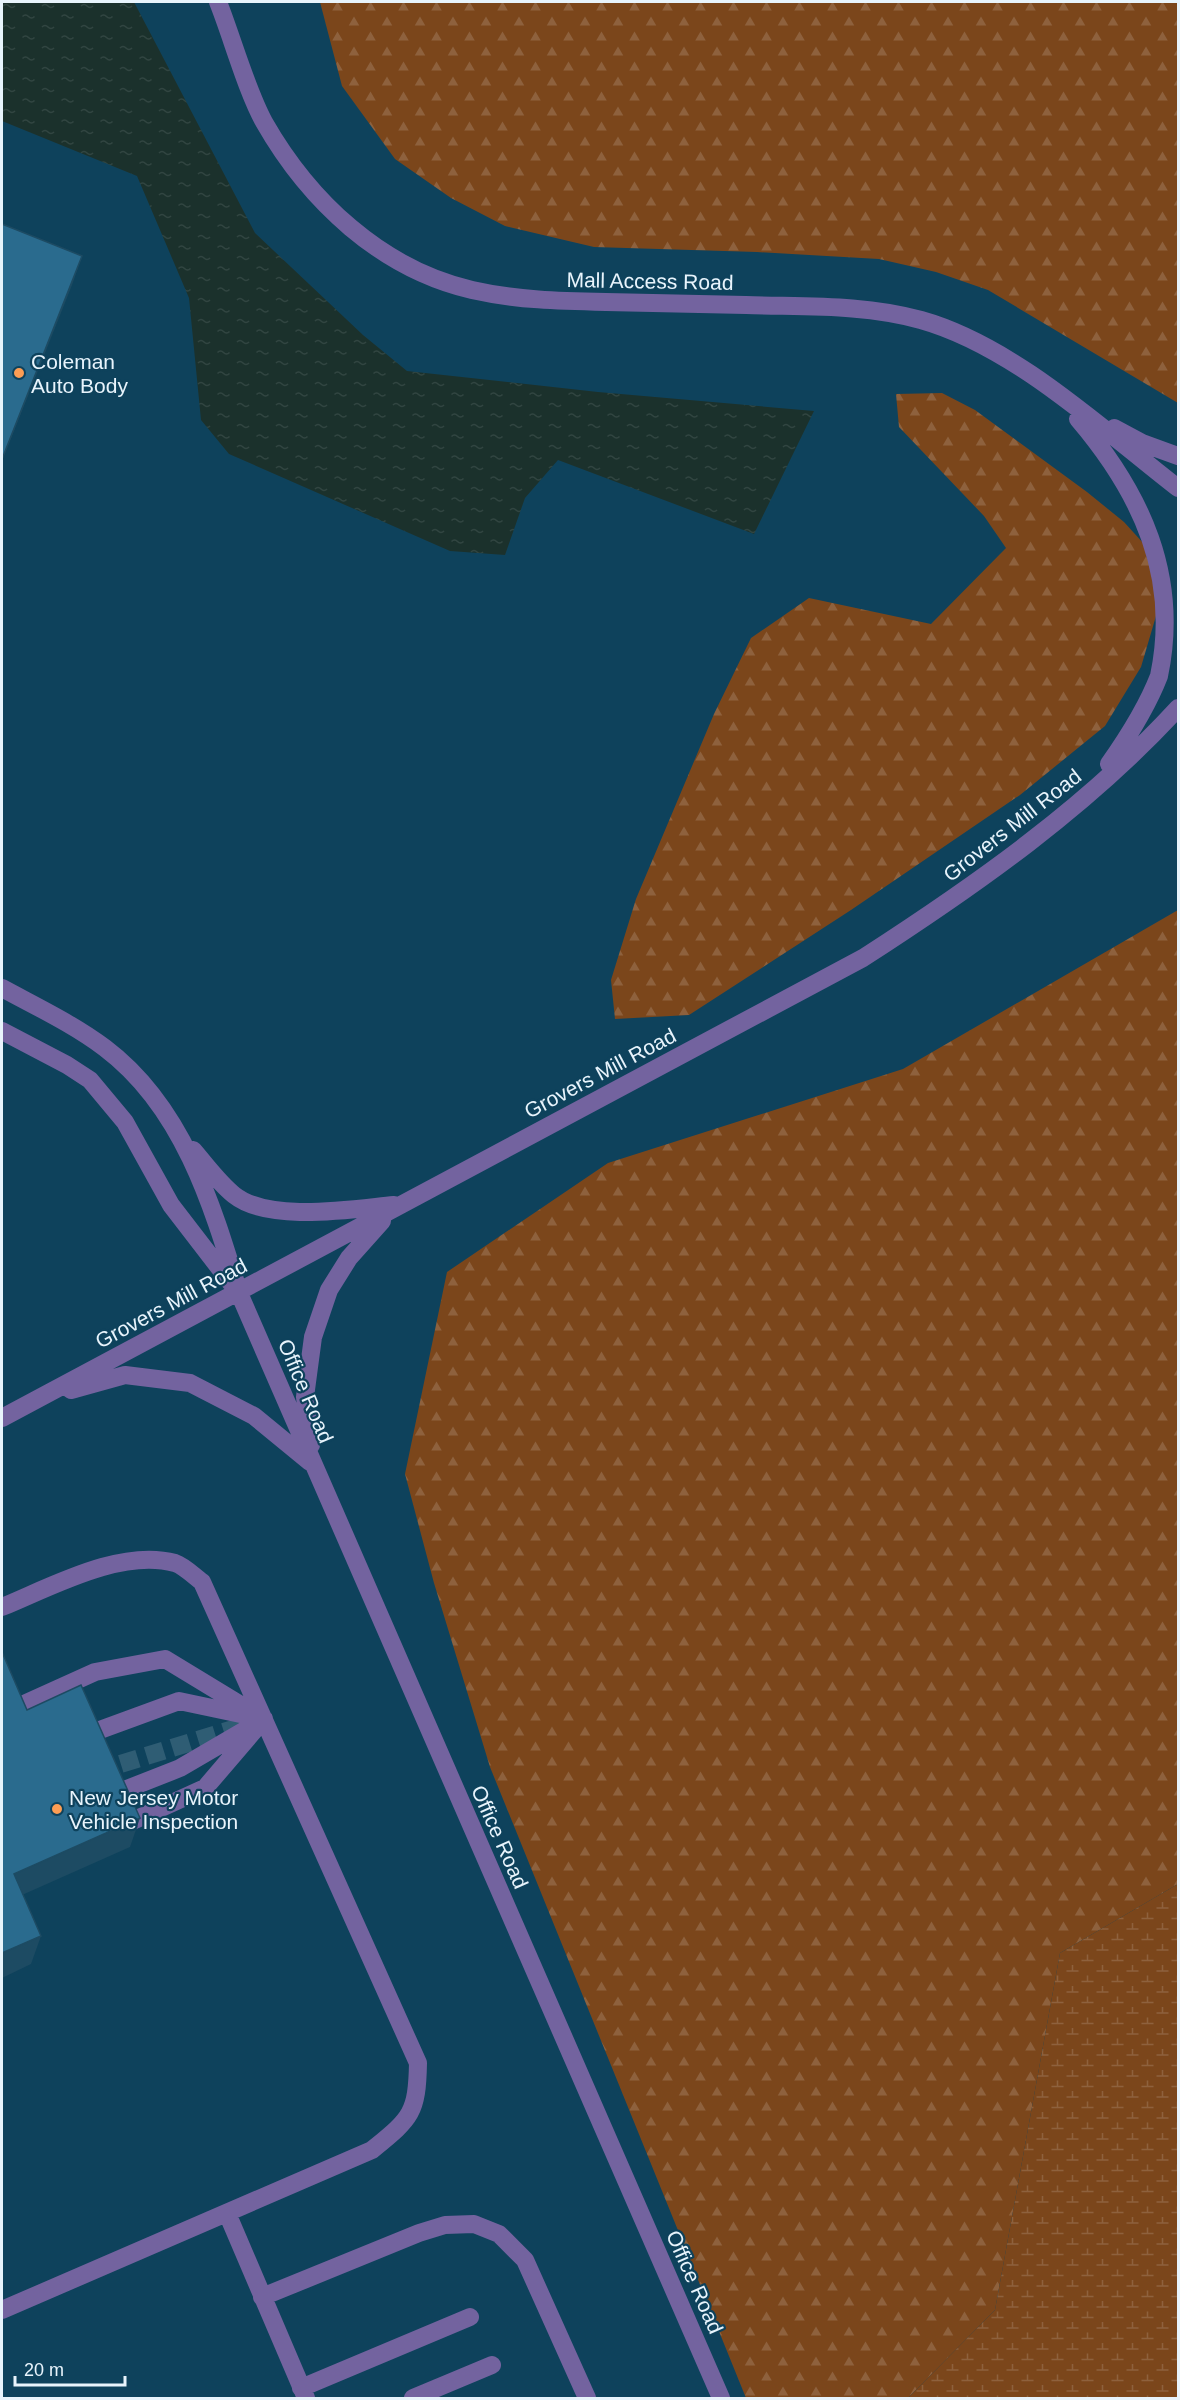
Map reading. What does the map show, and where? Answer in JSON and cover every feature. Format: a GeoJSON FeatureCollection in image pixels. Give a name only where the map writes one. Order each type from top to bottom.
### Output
{"type":"FeatureCollection","features":[{"type":"Feature","properties":{"kind":"street","name":"Mall Access Road"},"geometry":{"type":"LineString","coordinates":[[218,2],[262,118],[292,167],[330,211],[375,246],[420,272],[470,290],[526,300],[848,308],[892,313],[931,323],[972,339],[996,352],[1055,393],[1179,489]]}},
{"type":"Feature","properties":{"kind":"street"},"geometry":{"type":"LineString","coordinates":[[1055,393],[1125,434],[1179,456]]}},
{"type":"Feature","properties":{"kind":"street"},"geometry":{"type":"LineString","coordinates":[[1055,393],[1104,453],[1141,505],[1163,551],[1171,589],[1169,641],[1158,678],[1128,737],[1091,792]]}},
{"type":"Feature","properties":{"kind":"street","name":"Grovers Mill Road"},"geometry":{"type":"LineString","coordinates":[[2,1418],[863,958],[976,883],[1091,792],[1179,708]]}},
{"type":"Feature","properties":{"kind":"street"},"geometry":{"type":"LineString","coordinates":[[2,988],[76,1028],[107,1049],[134,1076],[183,1140],[234,1196],[253,1206],[273,1210],[325,1211],[397,1208]]}},
{"type":"Feature","properties":{"kind":"street"},"geometry":{"type":"LineString","coordinates":[[2,1031],[67,1065],[90,1080],[125,1122],[171,1205],[238,1293]]}},
{"type":"Feature","properties":{"kind":"street"},"geometry":{"type":"LineString","coordinates":[[183,1140],[213,1208],[238,1293]]}},
{"type":"Feature","properties":{"kind":"street"},"geometry":{"type":"LineString","coordinates":[[313,1465],[306,1397],[313,1336],[329,1290],[349,1258],[397,1208]]}},
{"type":"Feature","properties":{"kind":"street","name":"Office Road"},"geometry":{"type":"LineString","coordinates":[[238,1293],[721,2398]]}},
{"type":"Feature","properties":{"kind":"street"},"geometry":{"type":"LineString","coordinates":[[37,1400],[125,1375],[190,1383],[254,1416],[313,1465]]}},
{"type":"Feature","properties":{"kind":"street"},"geometry":{"type":"LineString","coordinates":[[2,1608],[91,1571],[138,1559],[177,1563],[202,1582],[418,2063],[417,2098],[404,2125],[372,2150],[2,2310]]}},
{"type":"Feature","properties":{"kind":"street"},"geometry":{"type":"LineString","coordinates":[[2,1714],[95,1672],[165,1659],[264,1719]]}},
{"type":"Feature","properties":{"kind":"street"},"geometry":{"type":"LineString","coordinates":[[61,1745],[179,1701],[264,1719]]}},
{"type":"Feature","properties":{"kind":"street"},"geometry":{"type":"LineString","coordinates":[[88,1804],[180,1768],[264,1719]]}},
{"type":"Feature","properties":{"kind":"street"},"geometry":{"type":"LineString","coordinates":[[105,1833],[205,1788],[264,1719]]}},
{"type":"Feature","properties":{"kind":"street"},"geometry":{"type":"LineString","coordinates":[[227,2213],[303,2393],[470,2317]]}},
{"type":"Feature","properties":{"kind":"street"},"geometry":{"type":"LineString","coordinates":[[262,2297],[419,2233],[445,2225],[474,2224],[499,2234],[525,2260],[587,2398]]}},
{"type":"Feature","properties":{"kind":"street"},"geometry":{"type":"LineString","coordinates":[[414,2398],[492,2365]]}},
{"type":"Feature","properties":{"kind":"green space"},"geometry":{"type":"Polygon","coordinates":[[[320,2],[1178,2],[1178,403],[988,290],[936,272],[879,259],[757,252],[594,247],[505,226],[451,198],[395,159],[342,86],[320,2]]]}},
{"type":"Feature","properties":{"kind":"green space"},"geometry":{"type":"Polygon","coordinates":[[[942,393],[975,410],[1087,492],[1124,522],[1144,544],[1158,586],[1156,616],[1141,667],[1105,726],[1020,795],[851,910],[689,1015],[615,1019],[611,980],[636,899],[714,714],[751,638],[809,598],[931,624],[1006,548],[984,516],[899,427],[896,394],[942,393]]]}},
{"type":"Feature","properties":{"kind":"green space"},"geometry":{"type":"Polygon","coordinates":[[[1178,910],[1178,1884],[1060,1953],[995,2310],[908,2398],[746,2398],[490,1767],[434,1583],[405,1474],[447,1272],[608,1163],[903,1069],[1178,910]]]}},
{"type":"Feature","properties":{"kind":"green space"},"geometry":{"type":"Polygon","coordinates":[[[1178,1884],[1178,2398],[908,2398],[995,2310],[1060,1953],[1178,1884]]]}},
{"type":"Feature","properties":{"kind":"water"},"geometry":{"type":"Polygon","coordinates":[[[2,2],[134,2],[255,233],[363,335],[407,371],[598,392],[814,411],[754,534],[558,460],[525,498],[505,555],[450,551],[229,454],[201,420],[189,298],[137,176],[2,121],[2,2]]]}},
{"type":"Feature","properties":{"kind":"building","name":"Coleman Auto Body"},"geometry":{"type":"Polygon","coordinates":[[[2,224],[82,256],[2,459],[2,224]]]}},
{"type":"Feature","properties":{"kind":"building","name":"New Jersey Motor Vehicle Inspection"},"geometry":{"type":"Polygon","coordinates":[[[2,1652],[27,1710],[81,1685],[140,1818],[14,1874],[41,1936],[2,1953],[2,1652]]]}},
{"type":"Feature","properties":{"kind":"tunnel"},"geometry":{"type":"LineString","coordinates":[[95,1772],[249,1724]]}},
{"type":"Feature","properties":{"kind":"place","name":"Coleman Auto Body"},"geometry":{"type":"Point","coordinates":[19,373]}},
{"type":"Feature","properties":{"kind":"place","name":"New Jersey Motor Vehicle Inspection"},"geometry":{"type":"Point","coordinates":[57,1809]}}]}
